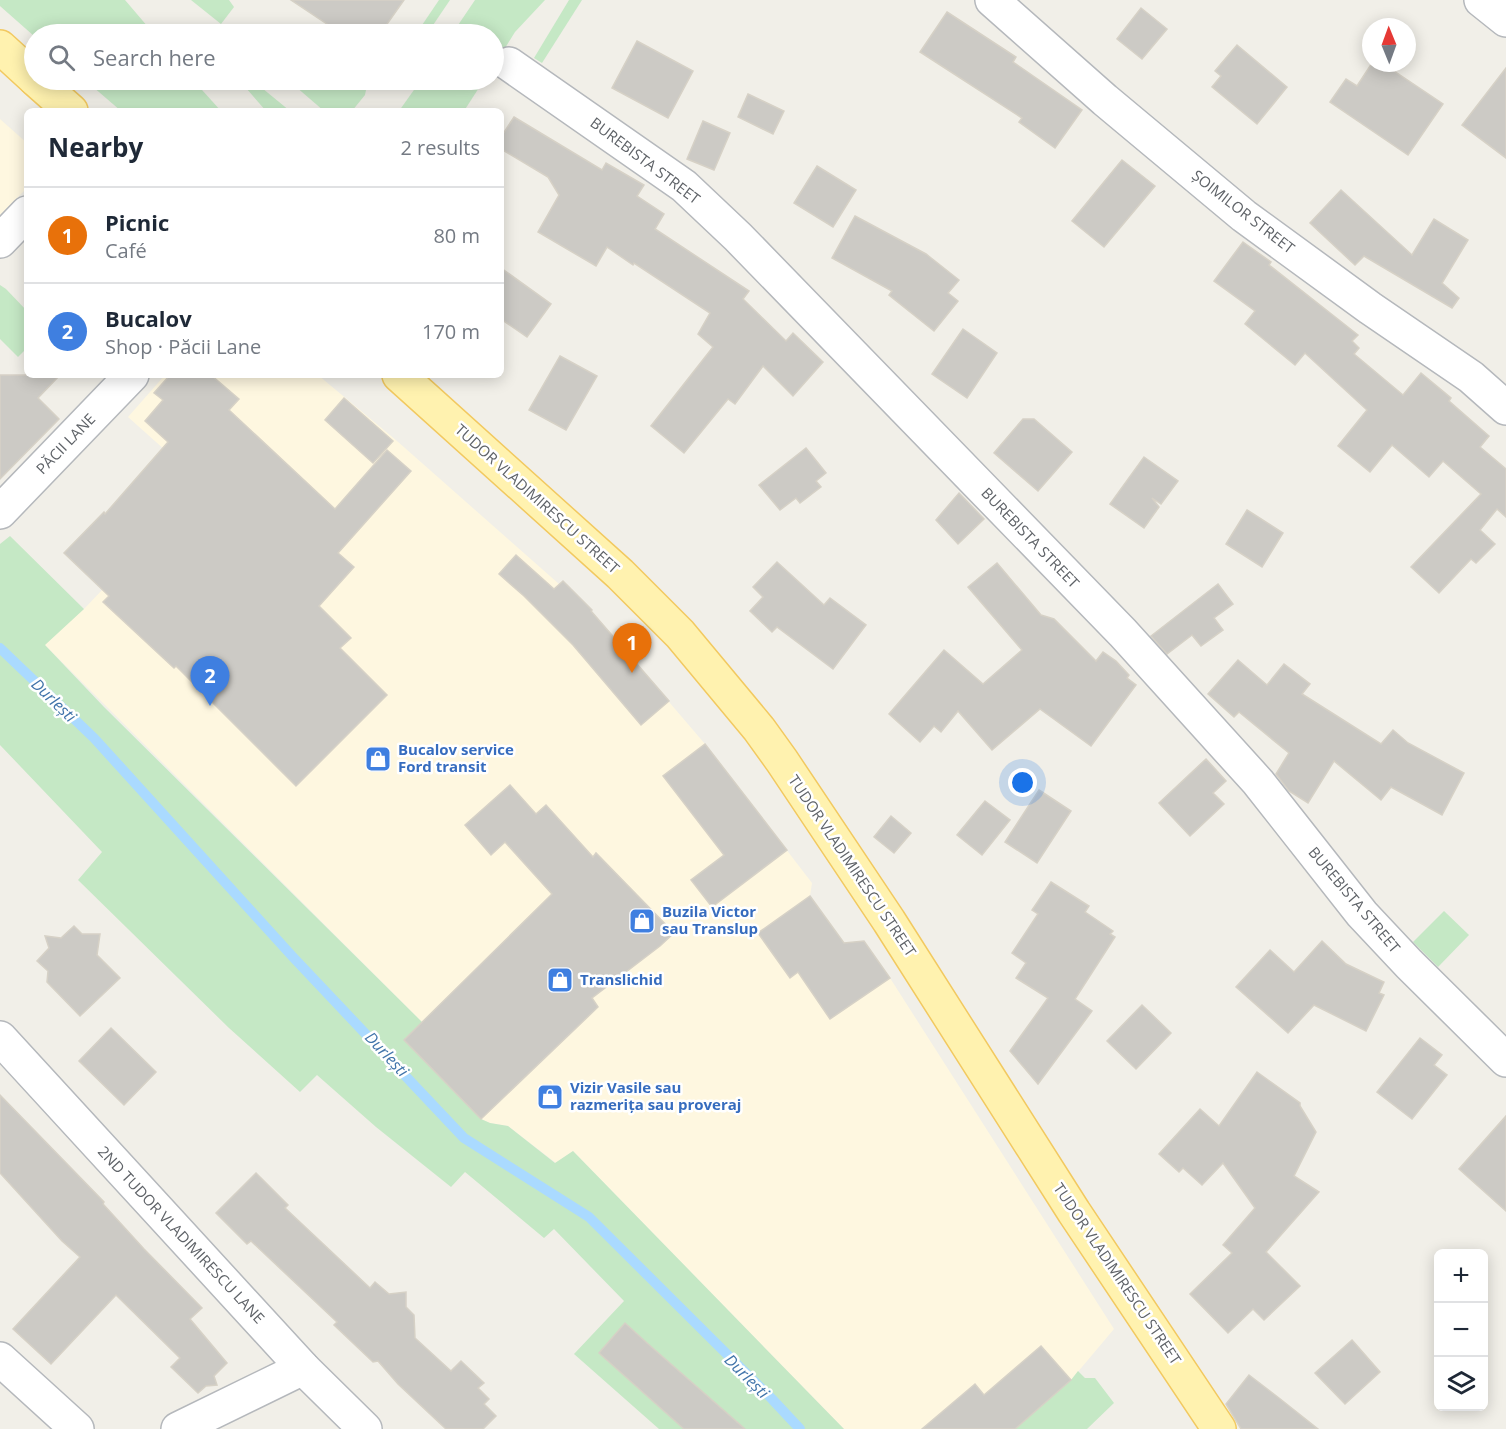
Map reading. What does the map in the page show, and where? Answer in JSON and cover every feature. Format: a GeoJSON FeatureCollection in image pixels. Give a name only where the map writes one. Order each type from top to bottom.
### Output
{"type":"FeatureCollection","features":[{"type":"Feature","properties":{"kind":"main road"},"geometry":{"type":"LineString","coordinates":[[0,47],[24,69]]}},
{"type":"Feature","properties":{"kind":"main road"},"geometry":{"type":"LineString","coordinates":[[47,90],[68,108]]}},
{"type":"Feature","properties":{"kind":"main road","name":"TUDOR VLADIMIRESCU STREET"},"geometry":{"type":"LineString","coordinates":[[402,378],[620,574],[680,634],[759,729],[889,921],[1074,1212],[1219,1429]]}},
{"type":"Feature","properties":{"kind":"street","name":"ȘOIMILOR STREET"},"geometry":{"type":"LineString","coordinates":[[992,0],[1105,100],[1244,216],[1370,309],[1471,377],[1506,408]]}},
{"type":"Feature","properties":{"kind":"street"},"geometry":{"type":"LineString","coordinates":[[1481,0],[1506,20]]}},
{"type":"Feature","properties":{"kind":"street","name":"BUREBISTA STREET"},"geometry":{"type":"LineString","coordinates":[[509,64],[684,186],[738,237],[1123,633],[1258,782],[1362,914],[1506,1060]]}},
{"type":"Feature","properties":{"kind":"street"},"geometry":{"type":"LineString","coordinates":[[0,241],[24,216]]}},
{"type":"Feature","properties":{"kind":"street","name":"PĂCII LANE"},"geometry":{"type":"LineString","coordinates":[[0,512],[129,378]]}},
{"type":"Feature","properties":{"kind":"street","name":"2ND TUDOR VLADIMIRESCU LANE"},"geometry":{"type":"LineString","coordinates":[[0,1038],[303,1368],[365,1429]]}},
{"type":"Feature","properties":{"kind":"street"},"geometry":{"type":"LineString","coordinates":[[0,1359],[77,1429]]}},
{"type":"Feature","properties":{"kind":"street"},"geometry":{"type":"LineString","coordinates":[[178,1429],[303,1368]]}},
{"type":"Feature","properties":{"kind":"shaded area"},"geometry":{"type":"Polygon","coordinates":[[[0,119],[24,140],[24,191],[0,215],[0,119]]]}},
{"type":"Feature","properties":{"kind":"shaded area"},"geometry":{"type":"Polygon","coordinates":[[[162,378],[322,378],[397,441],[559,584],[563,581],[592,610],[590,612],[705,744],[812,883],[810,896],[842,940],[845,943],[864,941],[890,978],[1114,1329],[1071,1380],[1007,1429],[844,1429],[573,1151],[556,1163],[508,1126],[481,1119],[404,1040],[422,1022],[44,644],[84,609],[203,484],[128,417],[162,378]]]}},
{"type":"Feature","properties":{"kind":"green space"},"geometry":{"type":"Polygon","coordinates":[[[0,0],[125,0],[145,24],[24,24],[24,27],[0,6],[0,0]]]}},
{"type":"Feature","properties":{"kind":"green space"},"geometry":{"type":"Polygon","coordinates":[[[191,0],[229,0],[234,7],[221,24],[191,0]]]}},
{"type":"Feature","properties":{"kind":"green space"},"geometry":{"type":"Polygon","coordinates":[[[439,0],[450,0],[434,24],[423,24],[439,0]]]}},
{"type":"Feature","properties":{"kind":"green space"},"geometry":{"type":"Polygon","coordinates":[[[475,0],[545,0],[515,32],[504,50],[504,24],[459,24],[475,0]]]}},
{"type":"Feature","properties":{"kind":"green space"},"geometry":{"type":"Polygon","coordinates":[[[569,0],[582,0],[542,63],[534,58],[569,0]]]}},
{"type":"Feature","properties":{"kind":"green space"},"geometry":{"type":"Polygon","coordinates":[[[97,90],[202,90],[218,108],[118,108],[97,90]]]}},
{"type":"Feature","properties":{"kind":"green space"},"geometry":{"type":"Polygon","coordinates":[[[248,90],[264,90],[286,108],[263,108],[248,90]]]}},
{"type":"Feature","properties":{"kind":"green space"},"geometry":{"type":"Polygon","coordinates":[[[300,90],[366,90],[365,95],[354,108],[321,108],[300,90]]]}},
{"type":"Feature","properties":{"kind":"green space"},"geometry":{"type":"Polygon","coordinates":[[[414,90],[478,90],[466,108],[401,108],[414,90]]]}},
{"type":"Feature","properties":{"kind":"green space"},"geometry":{"type":"Polygon","coordinates":[[[0,285],[24,308],[24,351],[18,357],[0,339],[0,285]]]}},
{"type":"Feature","properties":{"kind":"green space"},"geometry":{"type":"Polygon","coordinates":[[[10,536],[84,609],[45,645],[104,707],[422,1022],[404,1040],[481,1119],[508,1126],[555,1163],[573,1151],[844,1429],[659,1429],[574,1354],[624,1301],[554,1229],[544,1238],[465,1172],[451,1187],[376,1127],[317,1075],[300,1092],[229,1028],[78,880],[102,852],[0,745],[0,544],[10,536]]]}},
{"type":"Feature","properties":{"kind":"green space"},"geometry":{"type":"Polygon","coordinates":[[[1444,911],[1469,935],[1438,967],[1413,942],[1444,911]]]}},
{"type":"Feature","properties":{"kind":"green space"},"geometry":{"type":"Polygon","coordinates":[[[1078,1371],[1085,1378],[1095,1378],[1114,1403],[1087,1429],[1015,1429],[1071,1380],[1078,1371]]]}},
{"type":"Feature","properties":{"kind":"building"},"geometry":{"type":"Polygon","coordinates":[[[291,0],[404,0],[387,24],[327,24],[291,0]]]}},
{"type":"Feature","properties":{"kind":"building"},"geometry":{"type":"Polygon","coordinates":[[[1141,8],[1167,29],[1142,59],[1117,39],[1141,8]]]}},
{"type":"Feature","properties":{"kind":"building"},"geometry":{"type":"Polygon","coordinates":[[[947,12],[1016,57],[1013,62],[1082,110],[1055,148],[1019,122],[1022,118],[920,52],[947,12]]]}},
{"type":"Feature","properties":{"kind":"building"},"geometry":{"type":"Polygon","coordinates":[[[637,41],[693,71],[668,118],[612,88],[637,41]]]}},
{"type":"Feature","properties":{"kind":"building"},"geometry":{"type":"Polygon","coordinates":[[[1237,45],[1287,87],[1257,124],[1212,87],[1221,76],[1215,71],[1237,45]]]}},
{"type":"Feature","properties":{"kind":"building"},"geometry":{"type":"Polygon","coordinates":[[[1506,68],[1506,158],[1462,125],[1506,68]]]}},
{"type":"Feature","properties":{"kind":"building"},"geometry":{"type":"Polygon","coordinates":[[[1366,72],[1395,72],[1443,104],[1408,155],[1330,102],[1346,79],[1357,86],[1366,72]]]}},
{"type":"Feature","properties":{"kind":"building"},"geometry":{"type":"Polygon","coordinates":[[[748,94],[784,111],[773,134],[738,117],[748,94]]]}},
{"type":"Feature","properties":{"kind":"building"},"geometry":{"type":"Polygon","coordinates":[[[514,117],[602,170],[606,163],[644,185],[637,196],[664,214],[655,229],[749,291],[743,299],[786,341],[793,333],[823,362],[793,396],[763,366],[735,404],[728,399],[684,453],[651,426],[713,347],[698,334],[710,313],[607,247],[596,266],[538,232],[559,195],[548,177],[504,151],[504,132],[514,117]]]}},
{"type":"Feature","properties":{"kind":"building"},"geometry":{"type":"Polygon","coordinates":[[[703,121],[730,133],[714,170],[687,159],[703,121]]]}},
{"type":"Feature","properties":{"kind":"building"},"geometry":{"type":"Polygon","coordinates":[[[1122,160],[1155,186],[1104,247],[1072,221],[1122,160]]]}},
{"type":"Feature","properties":{"kind":"building"},"geometry":{"type":"Polygon","coordinates":[[[817,166],[856,190],[833,227],[794,203],[817,166]]]}},
{"type":"Feature","properties":{"kind":"building"},"geometry":{"type":"Polygon","coordinates":[[[1341,190],[1412,255],[1434,219],[1468,240],[1442,283],[1459,298],[1452,308],[1364,256],[1355,265],[1310,223],[1341,190]]]}},
{"type":"Feature","properties":{"kind":"building"},"geometry":{"type":"Polygon","coordinates":[[[855,216],[926,254],[959,280],[948,293],[958,301],[934,331],[889,295],[892,291],[832,258],[855,216]]]}},
{"type":"Feature","properties":{"kind":"building"},"geometry":{"type":"Polygon","coordinates":[[[1243,242],[1271,262],[1269,265],[1358,335],[1352,341],[1359,348],[1354,354],[1403,395],[1421,373],[1451,398],[1449,401],[1489,436],[1480,447],[1506,469],[1506,517],[1497,509],[1480,530],[1495,544],[1476,563],[1471,559],[1439,593],[1411,567],[1481,494],[1443,461],[1429,477],[1392,445],[1370,472],[1338,446],[1367,410],[1305,353],[1295,365],[1245,324],[1255,311],[1214,281],[1243,242]]]}},
{"type":"Feature","properties":{"kind":"building"},"geometry":{"type":"Polygon","coordinates":[[[504,270],[551,304],[527,337],[504,321],[504,270]]]}},
{"type":"Feature","properties":{"kind":"building"},"geometry":{"type":"Polygon","coordinates":[[[963,329],[997,353],[967,398],[932,374],[963,329]]]}},
{"type":"Feature","properties":{"kind":"building"},"geometry":{"type":"Polygon","coordinates":[[[560,356],[597,376],[566,430],[529,410],[560,356]]]}},
{"type":"Feature","properties":{"kind":"building"},"geometry":{"type":"Polygon","coordinates":[[[0,375],[57,378],[38,398],[59,419],[0,479],[0,375]]]}},
{"type":"Feature","properties":{"kind":"building"},"geometry":{"type":"Polygon","coordinates":[[[167,378],[214,378],[239,399],[229,410],[335,509],[387,450],[411,471],[338,553],[354,567],[319,606],[351,638],[340,648],[387,695],[296,786],[176,666],[174,668],[103,602],[109,596],[64,553],[104,512],[105,514],[168,442],[145,421],[163,400],[154,393],[167,378]]]}},
{"type":"Feature","properties":{"kind":"building"},"geometry":{"type":"Polygon","coordinates":[[[344,398],[393,441],[373,463],[325,420],[344,398]]]}},
{"type":"Feature","properties":{"kind":"building"},"geometry":{"type":"Polygon","coordinates":[[[1023,419],[1034,419],[1072,452],[1038,491],[994,453],[1023,419]]]}},
{"type":"Feature","properties":{"kind":"building"},"geometry":{"type":"Polygon","coordinates":[[[806,448],[826,473],[816,481],[821,487],[800,503],[796,498],[780,510],[759,485],[806,448]]]}},
{"type":"Feature","properties":{"kind":"building"},"geometry":{"type":"Polygon","coordinates":[[[1144,457],[1178,481],[1161,504],[1152,498],[1159,507],[1144,528],[1110,504],[1144,457]]]}},
{"type":"Feature","properties":{"kind":"building"},"geometry":{"type":"Polygon","coordinates":[[[959,493],[984,519],[958,544],[936,520],[959,493]]]}},
{"type":"Feature","properties":{"kind":"building"},"geometry":{"type":"Polygon","coordinates":[[[1247,510],[1283,533],[1262,567],[1226,544],[1247,510]]]}},
{"type":"Feature","properties":{"kind":"building"},"geometry":{"type":"Polygon","coordinates":[[[516,555],[554,589],[563,581],[592,610],[669,701],[641,725],[573,645],[499,574],[516,555]]]}},
{"type":"Feature","properties":{"kind":"building"},"geometry":{"type":"Polygon","coordinates":[[[777,562],[824,605],[830,598],[866,625],[833,669],[777,627],[772,632],[750,611],[763,597],[753,587],[777,562]]]}},
{"type":"Feature","properties":{"kind":"building"},"geometry":{"type":"Polygon","coordinates":[[[997,563],[1041,615],[1054,619],[1096,661],[1103,652],[1116,661],[1129,675],[1127,678],[1136,685],[1091,746],[1040,709],[992,750],[958,711],[941,732],[934,726],[920,742],[889,714],[944,650],[983,684],[1022,650],[968,587],[997,563]]]}},
{"type":"Feature","properties":{"kind":"building"},"geometry":{"type":"Polygon","coordinates":[[[1218,584],[1233,604],[1214,618],[1223,630],[1201,646],[1192,635],[1167,654],[1151,636],[1218,584]]]}},
{"type":"Feature","properties":{"kind":"building"},"geometry":{"type":"Polygon","coordinates":[[[1238,660],[1267,685],[1284,664],[1310,684],[1302,694],[1381,744],[1393,730],[1408,743],[1464,773],[1442,815],[1391,787],[1381,800],[1334,761],[1308,803],[1289,791],[1276,774],[1289,753],[1239,712],[1234,717],[1208,694],[1238,660]]]}},
{"type":"Feature","properties":{"kind":"building"},"geometry":{"type":"Polygon","coordinates":[[[705,744],[787,850],[712,907],[691,880],[724,855],[663,776],[705,744]]]}},
{"type":"Feature","properties":{"kind":"building"},"geometry":{"type":"Polygon","coordinates":[[[1206,759],[1226,781],[1213,793],[1224,804],[1190,836],[1159,803],[1206,759]]]}},
{"type":"Feature","properties":{"kind":"building"},"geometry":{"type":"Polygon","coordinates":[[[510,785],[536,814],[546,805],[593,857],[596,853],[674,933],[592,998],[598,1007],[481,1119],[404,1040],[552,894],[505,842],[491,855],[465,825],[510,785]]]}},
{"type":"Feature","properties":{"kind":"building"},"geometry":{"type":"Polygon","coordinates":[[[1039,790],[1071,811],[1037,863],[1005,842],[1039,790]]]}},
{"type":"Feature","properties":{"kind":"building"},"geometry":{"type":"Polygon","coordinates":[[[985,801],[1010,820],[982,855],[957,835],[985,801]]]}},
{"type":"Feature","properties":{"kind":"building"},"geometry":{"type":"Polygon","coordinates":[[[891,816],[911,833],[894,853],[874,837],[891,816]]]}},
{"type":"Feature","properties":{"kind":"building"},"geometry":{"type":"Polygon","coordinates":[[[1051,882],[1089,906],[1085,912],[1113,931],[1110,934],[1115,937],[1075,999],[1092,1011],[1038,1084],[1010,1051],[1048,998],[1016,978],[1026,963],[1012,953],[1038,914],[1032,910],[1051,882]]]}},
{"type":"Feature","properties":{"kind":"building"},"geometry":{"type":"Polygon","coordinates":[[[810,896],[844,943],[864,941],[890,978],[830,1019],[798,972],[790,978],[758,933],[810,896]]]}},
{"type":"Feature","properties":{"kind":"building"},"geometry":{"type":"Polygon","coordinates":[[[74,926],[82,934],[100,934],[97,955],[120,978],[80,1016],[47,982],[48,971],[37,961],[49,948],[45,936],[61,938],[74,926]]]}},
{"type":"Feature","properties":{"kind":"building"},"geometry":{"type":"Polygon","coordinates":[[[1322,941],[1346,964],[1384,982],[1379,993],[1384,995],[1366,1031],[1314,1005],[1288,1033],[1236,987],[1270,950],[1294,972],[1322,941]]]}},
{"type":"Feature","properties":{"kind":"building"},"geometry":{"type":"Polygon","coordinates":[[[1142,1005],[1171,1033],[1136,1069],[1107,1041],[1142,1005]]]}},
{"type":"Feature","properties":{"kind":"building"},"geometry":{"type":"Polygon","coordinates":[[[111,1028],[156,1072],[124,1105],[79,1061],[111,1028]]]}},
{"type":"Feature","properties":{"kind":"building"},"geometry":{"type":"Polygon","coordinates":[[[1420,1038],[1442,1055],[1434,1065],[1447,1075],[1412,1119],[1377,1092],[1420,1038]]]}},
{"type":"Feature","properties":{"kind":"building"},"geometry":{"type":"Polygon","coordinates":[[[1257,1072],[1300,1103],[1316,1132],[1294,1176],[1319,1192],[1266,1252],[1300,1286],[1264,1320],[1253,1309],[1228,1333],[1190,1294],[1232,1253],[1223,1245],[1255,1208],[1223,1163],[1202,1185],[1183,1168],[1179,1172],[1159,1154],[1200,1109],[1219,1126],[1257,1072]]]}},
{"type":"Feature","properties":{"kind":"building"},"geometry":{"type":"Polygon","coordinates":[[[0,1095],[104,1202],[103,1204],[144,1249],[202,1308],[190,1319],[227,1363],[214,1376],[217,1385],[206,1386],[198,1393],[171,1367],[180,1358],[116,1295],[51,1364],[13,1329],[80,1257],[62,1241],[0,1173],[0,1095]]]}},
{"type":"Feature","properties":{"kind":"building"},"geometry":{"type":"Polygon","coordinates":[[[1506,1116],[1506,1211],[1459,1169],[1506,1116]]]}},
{"type":"Feature","properties":{"kind":"building"},"geometry":{"type":"Polygon","coordinates":[[[256,1173],[288,1205],[285,1208],[370,1288],[375,1282],[389,1294],[406,1292],[406,1307],[414,1315],[415,1338],[451,1371],[461,1361],[484,1383],[478,1388],[489,1399],[484,1404],[496,1416],[483,1429],[446,1429],[398,1384],[378,1361],[373,1362],[334,1325],[337,1322],[251,1241],[247,1244],[216,1213],[256,1173]]]}},
{"type":"Feature","properties":{"kind":"building"},"geometry":{"type":"Polygon","coordinates":[[[625,1323],[745,1429],[684,1429],[599,1353],[625,1323]]]}},
{"type":"Feature","properties":{"kind":"building"},"geometry":{"type":"Polygon","coordinates":[[[1352,1340],[1380,1372],[1345,1404],[1315,1373],[1352,1340]]]}},
{"type":"Feature","properties":{"kind":"building"},"geometry":{"type":"Polygon","coordinates":[[[1041,1346],[1071,1380],[1015,1429],[922,1429],[975,1384],[984,1395],[1041,1346]]]}},
{"type":"Feature","properties":{"kind":"building"},"geometry":{"type":"Polygon","coordinates":[[[1249,1375],[1318,1429],[1241,1429],[1226,1404],[1249,1375]]]}},
{"type":"Feature","properties":{"kind":"waterway","name":"Durlești"},"geometry":{"type":"LineString","coordinates":[[0,648],[94,738],[292,956],[464,1138],[589,1217],[800,1429]]}},
{"type":"Feature","properties":{"kind":"place","name":"Picnic"},"geometry":{"type":"Point","coordinates":[632,673]}},
{"type":"Feature","properties":{"kind":"place","name":"Bucalov"},"geometry":{"type":"Point","coordinates":[210,706]}},
{"type":"Feature","properties":{"kind":"place","name":"Bucalov service Ford transit"},"geometry":{"type":"Point","coordinates":[378,759]}},
{"type":"Feature","properties":{"kind":"place","name":"Buzila Victor sau Translup"},"geometry":{"type":"Point","coordinates":[642,921]}},
{"type":"Feature","properties":{"kind":"place","name":"Translichid"},"geometry":{"type":"Point","coordinates":[560,980]}},
{"type":"Feature","properties":{"kind":"place","name":"Vizir Vasile sau razmerița sau proveraj"},"geometry":{"type":"Point","coordinates":[550,1097]}}]}
